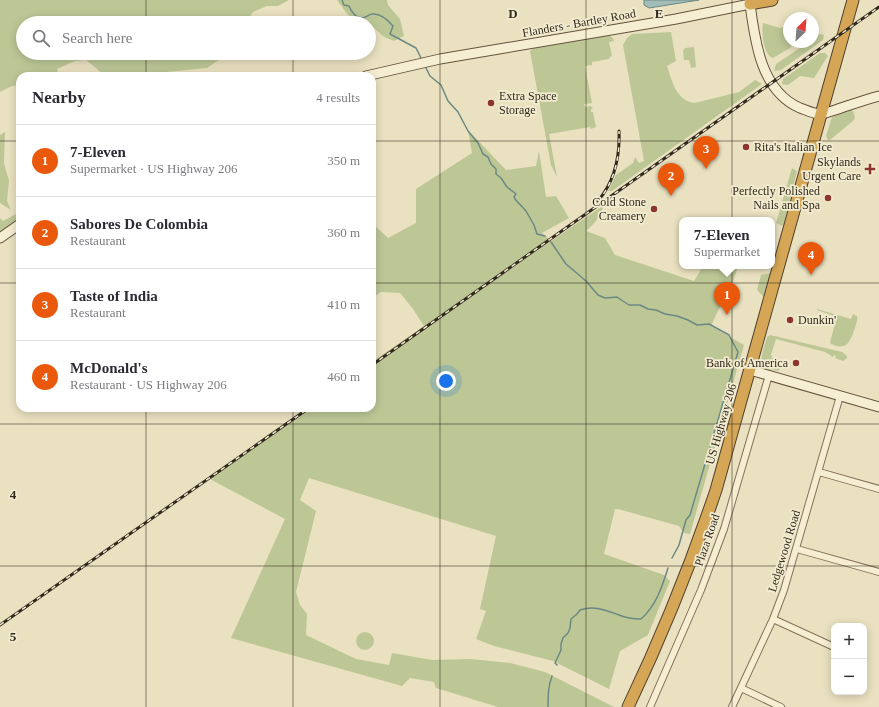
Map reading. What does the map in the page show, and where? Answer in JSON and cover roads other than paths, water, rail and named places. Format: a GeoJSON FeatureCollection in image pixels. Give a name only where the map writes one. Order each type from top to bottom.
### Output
{"type":"FeatureCollection","features":[{"type":"Feature","properties":{"kind":"highway"},"geometry":{"type":"LineString","coordinates":[[750,2],[772,0]]}},
{"type":"Feature","properties":{"kind":"highway","name":"US Highway 206"},"geometry":{"type":"LineString","coordinates":[[628,707],[656,647],[689,568],[716,490],[853,0]]}},
{"type":"Feature","properties":{"kind":"main road","name":"Flanders - Bartley Road"},"geometry":{"type":"LineString","coordinates":[[376,74],[445,58],[676,19],[750,2]]}},
{"type":"Feature","properties":{"kind":"main road"},"geometry":{"type":"LineString","coordinates":[[750,2],[759,54],[765,71],[779,94],[787,101],[802,109],[821,114],[879,96]]}},
{"type":"Feature","properties":{"kind":"main road"},"geometry":{"type":"LineString","coordinates":[[0,238],[16,227]]}},
{"type":"Feature","properties":{"kind":"main road"},"geometry":{"type":"LineString","coordinates":[[750,370],[879,407]]}},
{"type":"Feature","properties":{"kind":"street","name":"Plaza Road"},"geometry":{"type":"LineString","coordinates":[[650,707],[695,604],[724,529],[769,375]]}},
{"type":"Feature","properties":{"kind":"street","name":"Ledgewood Road"},"geometry":{"type":"LineString","coordinates":[[732,707],[773,619],[784,590],[840,396]]}},
{"type":"Feature","properties":{"kind":"street"},"geometry":{"type":"LineString","coordinates":[[819,472],[879,489]]}},
{"type":"Feature","properties":{"kind":"street"},"geometry":{"type":"LineString","coordinates":[[797,549],[879,572]]}},
{"type":"Feature","properties":{"kind":"street"},"geometry":{"type":"LineString","coordinates":[[773,619],[831,646]]}},
{"type":"Feature","properties":{"kind":"street"},"geometry":{"type":"LineString","coordinates":[[741,688],[781,707]]}},
{"type":"Feature","properties":{"kind":"water"},"geometry":{"type":"Polygon","coordinates":[[[644,0],[699,0],[649,8],[644,5],[644,0]]]}},
{"type":"Feature","properties":{"kind":"waterway"},"geometry":{"type":"LineString","coordinates":[[342,0],[344,5],[349,6],[356,16]]}},
{"type":"Feature","properties":{"kind":"waterway"},"geometry":{"type":"LineString","coordinates":[[367,16],[375,14],[384,17],[393,26],[390,34],[416,48],[422,60]]}},
{"type":"Feature","properties":{"kind":"waterway"},"geometry":{"type":"LineString","coordinates":[[425,66],[430,76],[441,85],[448,101],[458,112],[468,131],[478,143],[483,154],[488,157],[491,164],[496,169],[496,174],[501,178],[507,187],[516,194],[514,197],[515,199],[526,211],[537,234],[545,236]]}},
{"type":"Feature","properties":{"kind":"waterway"},"geometry":{"type":"LineString","coordinates":[[551,242],[566,264],[586,281],[598,295],[605,298],[617,297],[629,305],[640,305],[648,309],[677,316],[697,325],[709,324],[729,335],[738,352],[690,515],[686,520],[679,545],[672,558]]}},
{"type":"Feature","properties":{"kind":"waterway"},"geometry":{"type":"LineString","coordinates":[[557,665],[555,663],[561,650],[563,638],[568,633],[571,619],[580,610],[590,608],[600,609],[627,618],[641,619],[655,602],[668,568]]}},
{"type":"Feature","properties":{"kind":"waterway"},"geometry":{"type":"LineString","coordinates":[[548,707],[548,695],[552,676]]}},
{"type":"Feature","properties":{"kind":"railway"},"geometry":{"type":"LineString","coordinates":[[376,362],[879,7]]}},
{"type":"Feature","properties":{"kind":"railway"},"geometry":{"type":"LineString","coordinates":[[598,201],[609,185],[615,168],[619,150],[619,131]]}},
{"type":"Feature","properties":{"kind":"railway"},"geometry":{"type":"LineString","coordinates":[[0,625],[303,412]]}},
{"type":"Feature","properties":{"kind":"place","name":"Extra Space Storage"},"geometry":{"type":"Point","coordinates":[491,103]}},
{"type":"Feature","properties":{"kind":"place","name":"Rita's Italian Ice"},"geometry":{"type":"Point","coordinates":[746,147]}},
{"type":"Feature","properties":{"kind":"place","name":"Taste of India"},"geometry":{"type":"Point","coordinates":[706,169]}},
{"type":"Feature","properties":{"kind":"place","name":"Skylands Urgent Care"},"geometry":{"type":"Point","coordinates":[870,169]}},
{"type":"Feature","properties":{"kind":"place","name":"Sabores De Colombia"},"geometry":{"type":"Point","coordinates":[671,196]}},
{"type":"Feature","properties":{"kind":"place","name":"Perfectly Polished Nails and Spa"},"geometry":{"type":"Point","coordinates":[828,198]}},
{"type":"Feature","properties":{"kind":"place","name":"Cold Stone Creamery"},"geometry":{"type":"Point","coordinates":[654,209]}},
{"type":"Feature","properties":{"kind":"place","name":"McDonald's"},"geometry":{"type":"Point","coordinates":[811,275]}},
{"type":"Feature","properties":{"kind":"place","name":"7-Eleven"},"geometry":{"type":"Point","coordinates":[727,315]}},
{"type":"Feature","properties":{"kind":"place","name":"Dunkin'"},"geometry":{"type":"Point","coordinates":[790,320]}},
{"type":"Feature","properties":{"kind":"place","name":"Bank of America"},"geometry":{"type":"Point","coordinates":[796,363]}}]}
